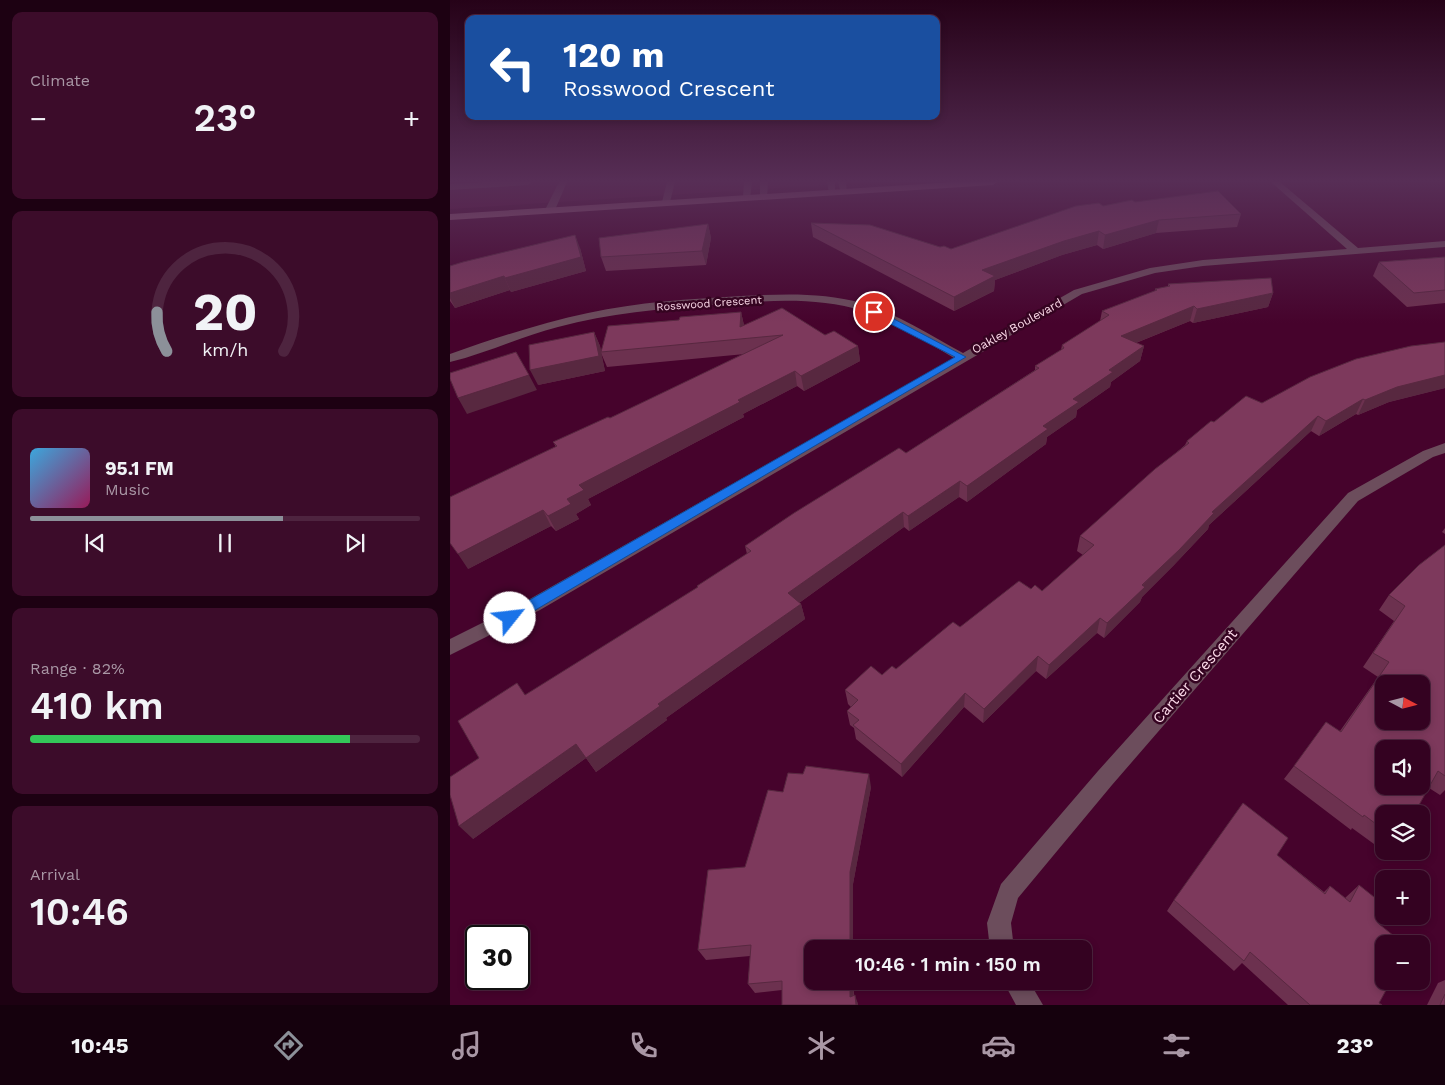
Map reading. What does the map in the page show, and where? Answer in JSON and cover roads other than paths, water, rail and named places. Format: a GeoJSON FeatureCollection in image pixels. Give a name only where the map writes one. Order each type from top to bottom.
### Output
{"type":"FeatureCollection","features":[{"type":"Feature","properties":{"kind":"street"},"geometry":{"type":"LineString","coordinates":[[1330,229],[1355,250]]}},
{"type":"Feature","properties":{"kind":"street","name":"Oakley Boulevard"},"geometry":{"type":"LineString","coordinates":[[450,646],[534,604],[1078,292],[1154,270],[1203,263],[1445,244]]}},
{"type":"Feature","properties":{"kind":"street","name":"Rosswood Crescent"},"geometry":{"type":"LineString","coordinates":[[450,358],[526,332],[590,316],[669,304],[788,298],[824,298],[858,305],[891,319],[962,357]]}},
{"type":"Feature","properties":{"kind":"street","name":"Cartier Crescent"},"geometry":{"type":"LineString","coordinates":[[1001,940],[999,923],[1009,892],[1105,778],[1353,497],[1428,454],[1445,448]]}},
{"type":"Feature","properties":{"kind":"street"},"geometry":{"type":"LineString","coordinates":[[1021,990],[1030,1005]]}}]}
